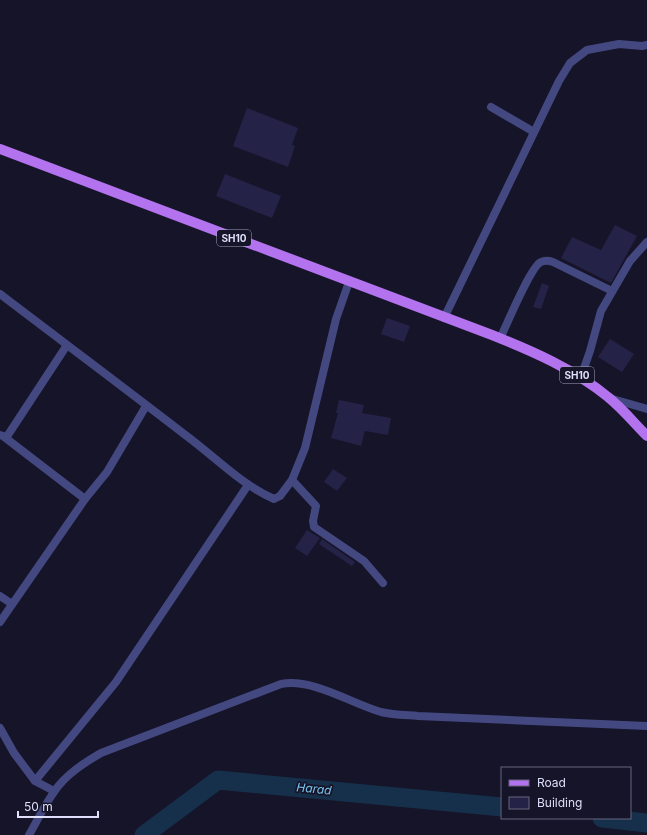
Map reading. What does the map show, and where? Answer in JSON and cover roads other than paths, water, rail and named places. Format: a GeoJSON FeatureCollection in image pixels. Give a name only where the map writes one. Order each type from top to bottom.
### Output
{"type":"FeatureCollection","features":[{"type":"Feature","properties":{"kind":"main road","name":"SH10"},"geometry":{"type":"LineString","coordinates":[[0,148],[496,337],[540,356],[581,377],[609,398],[647,436]]}},
{"type":"Feature","properties":{"kind":"street"},"geometry":{"type":"LineString","coordinates":[[444,318],[534,132],[570,63],[587,50],[618,44],[647,45]]}},
{"type":"Feature","properties":{"kind":"street"},"geometry":{"type":"LineString","coordinates":[[491,107],[534,132]]}},
{"type":"Feature","properties":{"kind":"street"},"geometry":{"type":"LineString","coordinates":[[581,377],[601,311],[630,261],[647,242]]}},
{"type":"Feature","properties":{"kind":"street"},"geometry":{"type":"LineString","coordinates":[[496,337],[540,262],[553,262],[612,291]]}},
{"type":"Feature","properties":{"kind":"street"},"geometry":{"type":"LineString","coordinates":[[0,294],[146,406],[189,437],[248,485],[274,499],[280,496],[292,480],[305,448],[336,319],[349,282]]}},
{"type":"Feature","properties":{"kind":"street"},"geometry":{"type":"LineString","coordinates":[[67,345],[3,436],[85,499]]}},
{"type":"Feature","properties":{"kind":"street"},"geometry":{"type":"LineString","coordinates":[[609,398],[647,409]]}},
{"type":"Feature","properties":{"kind":"street"},"geometry":{"type":"LineString","coordinates":[[0,622],[85,499],[106,472],[146,406]]}},
{"type":"Feature","properties":{"kind":"street"},"geometry":{"type":"LineString","coordinates":[[292,480],[316,506],[313,521],[314,527],[364,560],[382,583]]}},
{"type":"Feature","properties":{"kind":"street"},"geometry":{"type":"LineString","coordinates":[[35,781],[116,682],[248,485]]}},
{"type":"Feature","properties":{"kind":"street"},"geometry":{"type":"LineString","coordinates":[[0,596],[12,604]]}},
{"type":"Feature","properties":{"kind":"street"},"geometry":{"type":"LineString","coordinates":[[29,835],[54,791],[83,763],[101,753],[280,684],[290,682],[323,690],[382,712],[404,715],[647,726]]}},
{"type":"Feature","properties":{"kind":"street"},"geometry":{"type":"LineString","coordinates":[[0,728],[14,753],[35,781],[54,791]]}},
{"type":"Feature","properties":{"kind":"waterway","name":"Harad"},"geometry":{"type":"LineString","coordinates":[[144,835],[218,780],[501,807]]}},
{"type":"Feature","properties":{"kind":"waterway","name":"Harad"},"geometry":{"type":"LineString","coordinates":[[611,819],[647,823]]}}]}
